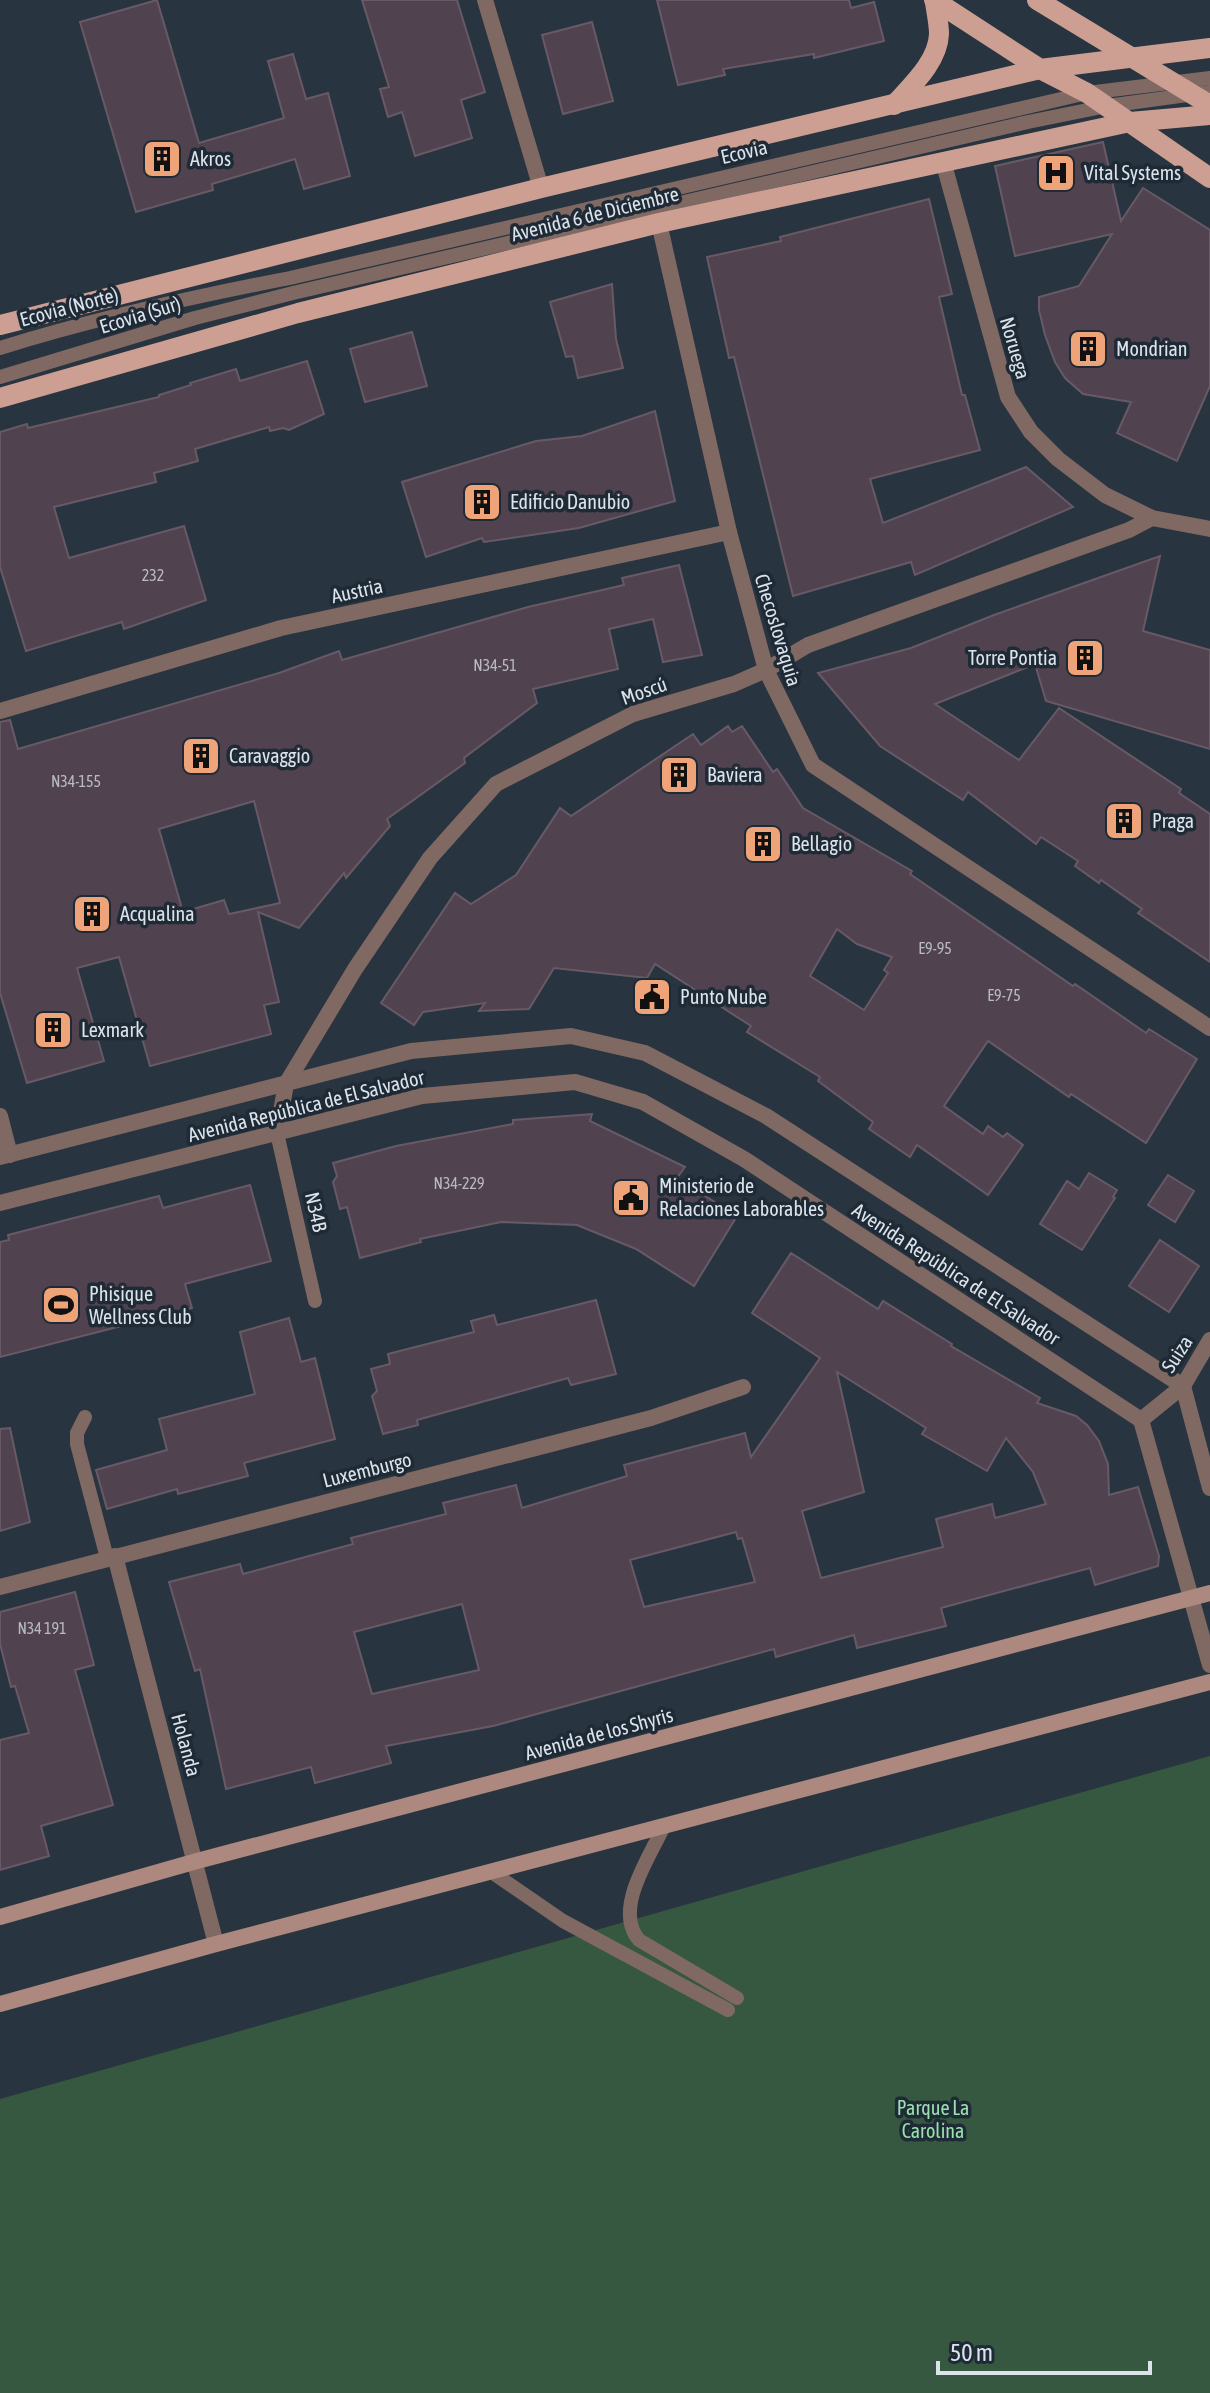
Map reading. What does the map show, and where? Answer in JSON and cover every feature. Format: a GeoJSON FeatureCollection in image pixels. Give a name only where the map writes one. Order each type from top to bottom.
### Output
{"type":"FeatureCollection","features":[{"type":"Feature","properties":{"kind":"main road"},"geometry":{"type":"LineString","coordinates":[[934,0],[1040,69],[1087,93],[1210,178]]}},
{"type":"Feature","properties":{"kind":"main road"},"geometry":{"type":"LineString","coordinates":[[894,105],[928,64],[936,45],[939,35],[934,0]]}},
{"type":"Feature","properties":{"kind":"main road"},"geometry":{"type":"LineString","coordinates":[[1037,0],[1169,81],[1200,93],[1210,105]]}},
{"type":"Feature","properties":{"kind":"main road","name":"Avenida 6 de Diciembre"},"geometry":{"type":"LineString","coordinates":[[0,325],[541,188],[1040,69],[1210,48]]}},
{"type":"Feature","properties":{"kind":"main road","name":"Avenida 6 de Diciembre"},"geometry":{"type":"LineString","coordinates":[[0,398],[298,313],[659,223],[1130,122],[1210,115]]}},
{"type":"Feature","properties":{"kind":"main road","name":"Avenida de los Shyris"},"geometry":{"type":"LineString","coordinates":[[0,1917],[197,1861],[1210,1593]]}},
{"type":"Feature","properties":{"kind":"main road"},"geometry":{"type":"LineString","coordinates":[[0,2004],[216,1944],[1210,1682]]}},
{"type":"Feature","properties":{"kind":"street"},"geometry":{"type":"LineString","coordinates":[[485,0],[541,188]]}},
{"type":"Feature","properties":{"kind":"street","name":"Noruega"},"geometry":{"type":"LineString","coordinates":[[943,161],[1008,397],[1031,432],[1058,459],[1105,495],[1152,518],[1210,529]]}},
{"type":"Feature","properties":{"kind":"street","name":"Checoslovaquia"},"geometry":{"type":"LineString","coordinates":[[659,223],[729,532],[766,670],[813,765],[1210,1028]]}},
{"type":"Feature","properties":{"kind":"street","name":"Moscú"},"geometry":{"type":"LineString","coordinates":[[286,1084],[355,969],[430,858],[496,784],[633,714],[734,684],[766,670],[808,645],[1129,530],[1152,518]]}},
{"type":"Feature","properties":{"kind":"street","name":"Austria"},"geometry":{"type":"LineString","coordinates":[[0,711],[281,628],[729,532]]}},
{"type":"Feature","properties":{"kind":"street","name":"Avenida República de El Salvador"},"geometry":{"type":"LineString","coordinates":[[5,1156],[411,1051],[571,1036],[645,1053],[766,1116],[1183,1386]]}},
{"type":"Feature","properties":{"kind":"street","name":"Avenida República de El Salvador"},"geometry":{"type":"LineString","coordinates":[[0,1203],[422,1096],[575,1082],[643,1102],[744,1159],[1141,1420]]}},
{"type":"Feature","properties":{"kind":"street"},"geometry":{"type":"LineString","coordinates":[[277,1133],[286,1084]]}},
{"type":"Feature","properties":{"kind":"street"},"geometry":{"type":"LineString","coordinates":[[0,1116],[5,1156]]}},
{"type":"Feature","properties":{"kind":"street","name":"Suiza"},"geometry":{"type":"LineString","coordinates":[[1141,1420],[1183,1386],[1210,1340]]}},
{"type":"Feature","properties":{"kind":"street"},"geometry":{"type":"LineString","coordinates":[[1183,1386],[1210,1488]]}},
{"type":"Feature","properties":{"kind":"street","name":"Luxemburgo"},"geometry":{"type":"LineString","coordinates":[[0,1587],[651,1418],[743,1387]]}},
{"type":"Feature","properties":{"kind":"street"},"geometry":{"type":"LineString","coordinates":[[1141,1420],[1210,1665]]}},
{"type":"Feature","properties":{"kind":"street","name":"Holanda"},"geometry":{"type":"LineString","coordinates":[[111,1557],[197,1861],[216,1944]]}},
{"type":"Feature","properties":{"kind":"lane","name":"Ecovia"},"geometry":{"type":"LineString","coordinates":[[291,285],[1087,93],[1210,78]]}},
{"type":"Feature","properties":{"kind":"lane","name":"Ecovia"},"geometry":{"type":"LineString","coordinates":[[291,285],[1028,122],[1107,106],[1200,93]]}},
{"type":"Feature","properties":{"kind":"lane","name":"Ecovia (Norte)"},"geometry":{"type":"LineString","coordinates":[[0,348],[79,323],[140,309],[291,285]]}},
{"type":"Feature","properties":{"kind":"lane","name":"Ecovia (Sur)"},"geometry":{"type":"LineString","coordinates":[[0,377],[195,318],[291,285]]}},
{"type":"Feature","properties":{"kind":"lane","name":"N34B"},"geometry":{"type":"LineString","coordinates":[[277,1133],[315,1301]]}},
{"type":"Feature","properties":{"kind":"lane"},"geometry":{"type":"LineString","coordinates":[[85,1417],[77,1433],[77,1444],[111,1557]]}},
{"type":"Feature","properties":{"kind":"lane"},"geometry":{"type":"LineString","coordinates":[[493,1873],[563,1921],[732,2004],[639,1940],[632,1932],[629,1922],[632,1899],[663,1828]]}},
{"type":"Feature","properties":{"kind":"green space","name":"Parque La Carolina"},"geometry":{"type":"Polygon","coordinates":[[[1210,1756],[1210,2393],[0,2393],[0,2099],[1210,1756]]]}},
{"type":"Feature","properties":{"kind":"building"},"geometry":{"type":"Polygon","coordinates":[[[157,0],[199,143],[284,118],[268,61],[293,54],[306,99],[328,93],[350,176],[304,189],[295,159],[212,184],[213,190],[136,212],[80,22],[157,0]]]}},
{"type":"Feature","properties":{"kind":"building"},"geometry":{"type":"Polygon","coordinates":[[[362,0],[457,0],[485,92],[461,100],[472,138],[415,156],[402,112],[388,117],[380,89],[389,87],[362,0]]]}},
{"type":"Feature","properties":{"kind":"building"},"geometry":{"type":"Polygon","coordinates":[[[657,0],[849,0],[851,8],[874,2],[884,41],[814,58],[814,54],[723,69],[725,75],[678,85],[657,0]]]}},
{"type":"Feature","properties":{"kind":"building"},"geometry":{"type":"Polygon","coordinates":[[[592,22],[613,101],[563,114],[542,35],[592,22]]]}},
{"type":"Feature","properties":{"kind":"building"},"geometry":{"type":"Polygon","coordinates":[[[1103,142],[1121,221],[1143,188],[1210,230],[1210,386],[1177,461],[1117,433],[1131,402],[1083,394],[1065,378],[1045,335],[1039,297],[1079,286],[1112,234],[1015,256],[995,166],[1103,142]]]}},
{"type":"Feature","properties":{"kind":"building"},"geometry":{"type":"Polygon","coordinates":[[[929,199],[952,294],[939,297],[962,395],[965,395],[980,450],[870,479],[883,523],[1026,467],[1073,507],[915,575],[911,562],[793,596],[734,357],[729,358],[707,257],[781,241],[780,237],[929,199]]]}},
{"type":"Feature","properties":{"kind":"building"},"geometry":{"type":"Polygon","coordinates":[[[612,284],[616,339],[623,368],[578,378],[573,356],[566,357],[550,302],[612,284]]]}},
{"type":"Feature","properties":{"kind":"building"},"geometry":{"type":"Polygon","coordinates":[[[412,332],[427,386],[365,402],[350,349],[412,332]]]}},
{"type":"Feature","properties":{"kind":"building"},"geometry":{"type":"Polygon","coordinates":[[[307,361],[324,414],[289,430],[270,431],[269,427],[195,449],[198,461],[154,473],[156,482],[54,507],[69,558],[184,526],[206,600],[124,629],[122,622],[26,651],[0,567],[0,432],[159,397],[190,383],[236,369],[240,381],[307,361]]]}},
{"type":"Feature","properties":{"kind":"building"},"geometry":{"type":"Polygon","coordinates":[[[655,411],[675,501],[579,528],[484,542],[482,538],[426,557],[402,482],[536,441],[582,436],[655,411]]]}},
{"type":"Feature","properties":{"kind":"building"},"geometry":{"type":"Polygon","coordinates":[[[1160,556],[1143,631],[1210,650],[1210,749],[1046,701],[1035,664],[935,704],[1019,760],[1059,708],[1181,789],[1179,793],[1210,814],[1210,962],[1138,913],[1142,909],[1075,866],[1078,861],[1041,837],[1036,844],[968,792],[963,800],[880,746],[818,673],[911,648],[1160,556]]]}},
{"type":"Feature","properties":{"kind":"building"},"geometry":{"type":"Polygon","coordinates":[[[679,565],[702,655],[663,662],[653,619],[609,629],[618,669],[533,689],[537,703],[464,758],[465,763],[387,819],[390,826],[346,878],[344,873],[299,928],[258,912],[279,1002],[264,1005],[271,1034],[150,1066],[119,957],[77,968],[104,1061],[27,1083],[0,993],[0,722],[10,720],[18,749],[279,673],[339,651],[342,660],[528,607],[624,585],[622,578],[679,565]],[[254,801],[159,829],[183,912],[224,900],[229,914],[280,903],[254,801]]]}},
{"type":"Feature","properties":{"kind":"building"},"geometry":{"type":"Polygon","coordinates":[[[728,726],[732,732],[742,726],[773,772],[777,769],[803,808],[912,871],[910,874],[1146,1033],[1149,1029],[1197,1059],[1146,1143],[1071,1094],[1069,1097],[988,1041],[944,1106],[983,1134],[988,1126],[1003,1137],[1007,1133],[1023,1145],[988,1195],[917,1145],[910,1157],[869,1129],[873,1122],[818,1081],[820,1077],[747,1032],[751,1026],[655,964],[647,978],[554,968],[529,1009],[479,1011],[485,1003],[423,1012],[414,1025],[381,1003],[455,893],[471,904],[516,875],[560,808],[571,816],[693,734],[701,745],[728,726]],[[837,929],[810,976],[864,1010],[888,973],[884,970],[892,957],[857,944],[837,929]]]}},
{"type":"Feature","properties":{"kind":"building"},"geometry":{"type":"Polygon","coordinates":[[[592,1114],[590,1121],[685,1167],[677,1178],[737,1216],[694,1286],[636,1249],[577,1225],[501,1222],[420,1239],[421,1242],[360,1258],[347,1207],[340,1209],[333,1182],[337,1176],[333,1163],[396,1146],[513,1124],[513,1120],[592,1114]]]}},
{"type":"Feature","properties":{"kind":"building"},"geometry":{"type":"Polygon","coordinates":[[[1089,1173],[1117,1190],[1082,1250],[1040,1224],[1067,1181],[1079,1189],[1089,1173]]]}},
{"type":"Feature","properties":{"kind":"building"},"geometry":{"type":"Polygon","coordinates":[[[1168,1175],[1194,1191],[1175,1222],[1148,1205],[1168,1175]]]}},
{"type":"Feature","properties":{"kind":"building"},"geometry":{"type":"Polygon","coordinates":[[[250,1185],[271,1261],[185,1284],[192,1308],[0,1357],[0,1242],[9,1240],[8,1235],[159,1196],[163,1208],[250,1185]]]}},
{"type":"Feature","properties":{"kind":"building"},"geometry":{"type":"Polygon","coordinates":[[[1160,1240],[1199,1266],[1169,1312],[1129,1286],[1160,1240]]]}},
{"type":"Feature","properties":{"kind":"building"},"geometry":{"type":"Polygon","coordinates":[[[791,1253],[878,1309],[883,1301],[951,1346],[1040,1398],[1037,1403],[1076,1416],[1099,1441],[1108,1464],[1109,1495],[1138,1487],[1159,1556],[1158,1566],[1095,1585],[1090,1568],[941,1608],[946,1626],[857,1648],[854,1635],[776,1657],[774,1649],[493,1726],[386,1746],[391,1763],[315,1783],[311,1767],[226,1789],[200,1669],[195,1671],[169,1582],[240,1564],[243,1574],[353,1544],[351,1538],[446,1514],[443,1503],[516,1485],[522,1508],[627,1476],[624,1465],[745,1433],[751,1457],[820,1358],[752,1313],[791,1253]],[[837,1372],[864,1492],[802,1511],[821,1578],[943,1547],[936,1519],[992,1504],[995,1518],[1046,1504],[1033,1472],[1006,1438],[987,1471],[922,1434],[926,1428],[837,1372]],[[736,1532],[630,1560],[644,1607],[755,1582],[742,1538],[738,1539],[736,1532]],[[462,1604],[354,1632],[372,1694],[479,1670],[462,1604]]]}},
{"type":"Feature","properties":{"kind":"building"},"geometry":{"type":"Polygon","coordinates":[[[596,1300],[616,1374],[571,1385],[568,1378],[417,1420],[418,1425],[383,1434],[372,1396],[377,1391],[371,1369],[390,1364],[388,1354],[474,1332],[471,1321],[494,1315],[497,1325],[596,1300]]]}},
{"type":"Feature","properties":{"kind":"building"},"geometry":{"type":"Polygon","coordinates":[[[289,1318],[301,1362],[315,1358],[335,1439],[244,1463],[248,1476],[178,1494],[177,1489],[107,1509],[96,1470],[167,1450],[159,1419],[255,1394],[240,1332],[289,1318]]]}},
{"type":"Feature","properties":{"kind":"building"},"geometry":{"type":"Polygon","coordinates":[[[10,1428],[30,1522],[0,1531],[0,1429],[10,1428]]]}},
{"type":"Feature","properties":{"kind":"building"},"geometry":{"type":"Polygon","coordinates":[[[75,1592],[94,1665],[75,1670],[113,1805],[41,1826],[49,1856],[0,1870],[0,1740],[29,1733],[15,1686],[11,1687],[0,1644],[0,1612],[75,1592]]]}},
{"type":"Feature","properties":{"kind":"place","name":"Akros"},"geometry":{"type":"Point","coordinates":[162,159]}},
{"type":"Feature","properties":{"kind":"place","name":"Vital Systems"},"geometry":{"type":"Point","coordinates":[1056,173]}},
{"type":"Feature","properties":{"kind":"place","name":"Mondrian"},"geometry":{"type":"Point","coordinates":[1088,349]}},
{"type":"Feature","properties":{"kind":"place","name":"Edificio Danubio"},"geometry":{"type":"Point","coordinates":[482,502]}},
{"type":"Feature","properties":{"kind":"place","name":"Torre Pontia"},"geometry":{"type":"Point","coordinates":[1085,658]}},
{"type":"Feature","properties":{"kind":"place","name":"Caravaggio"},"geometry":{"type":"Point","coordinates":[201,756]}},
{"type":"Feature","properties":{"kind":"place","name":"Baviera"},"geometry":{"type":"Point","coordinates":[679,775]}},
{"type":"Feature","properties":{"kind":"place","name":"Praga"},"geometry":{"type":"Point","coordinates":[1124,821]}},
{"type":"Feature","properties":{"kind":"place","name":"Bellagio"},"geometry":{"type":"Point","coordinates":[763,844]}},
{"type":"Feature","properties":{"kind":"place","name":"Acqualina"},"geometry":{"type":"Point","coordinates":[92,914]}},
{"type":"Feature","properties":{"kind":"place","name":"Punto Nube"},"geometry":{"type":"Point","coordinates":[652,997]}},
{"type":"Feature","properties":{"kind":"place","name":"Lexmark"},"geometry":{"type":"Point","coordinates":[53,1030]}},
{"type":"Feature","properties":{"kind":"place","name":"Ministerio de Relaciones Laborables"},"geometry":{"type":"Point","coordinates":[631,1198]}},
{"type":"Feature","properties":{"kind":"place","name":"Phisique Wellness Club"},"geometry":{"type":"Point","coordinates":[61,1305]}}]}
